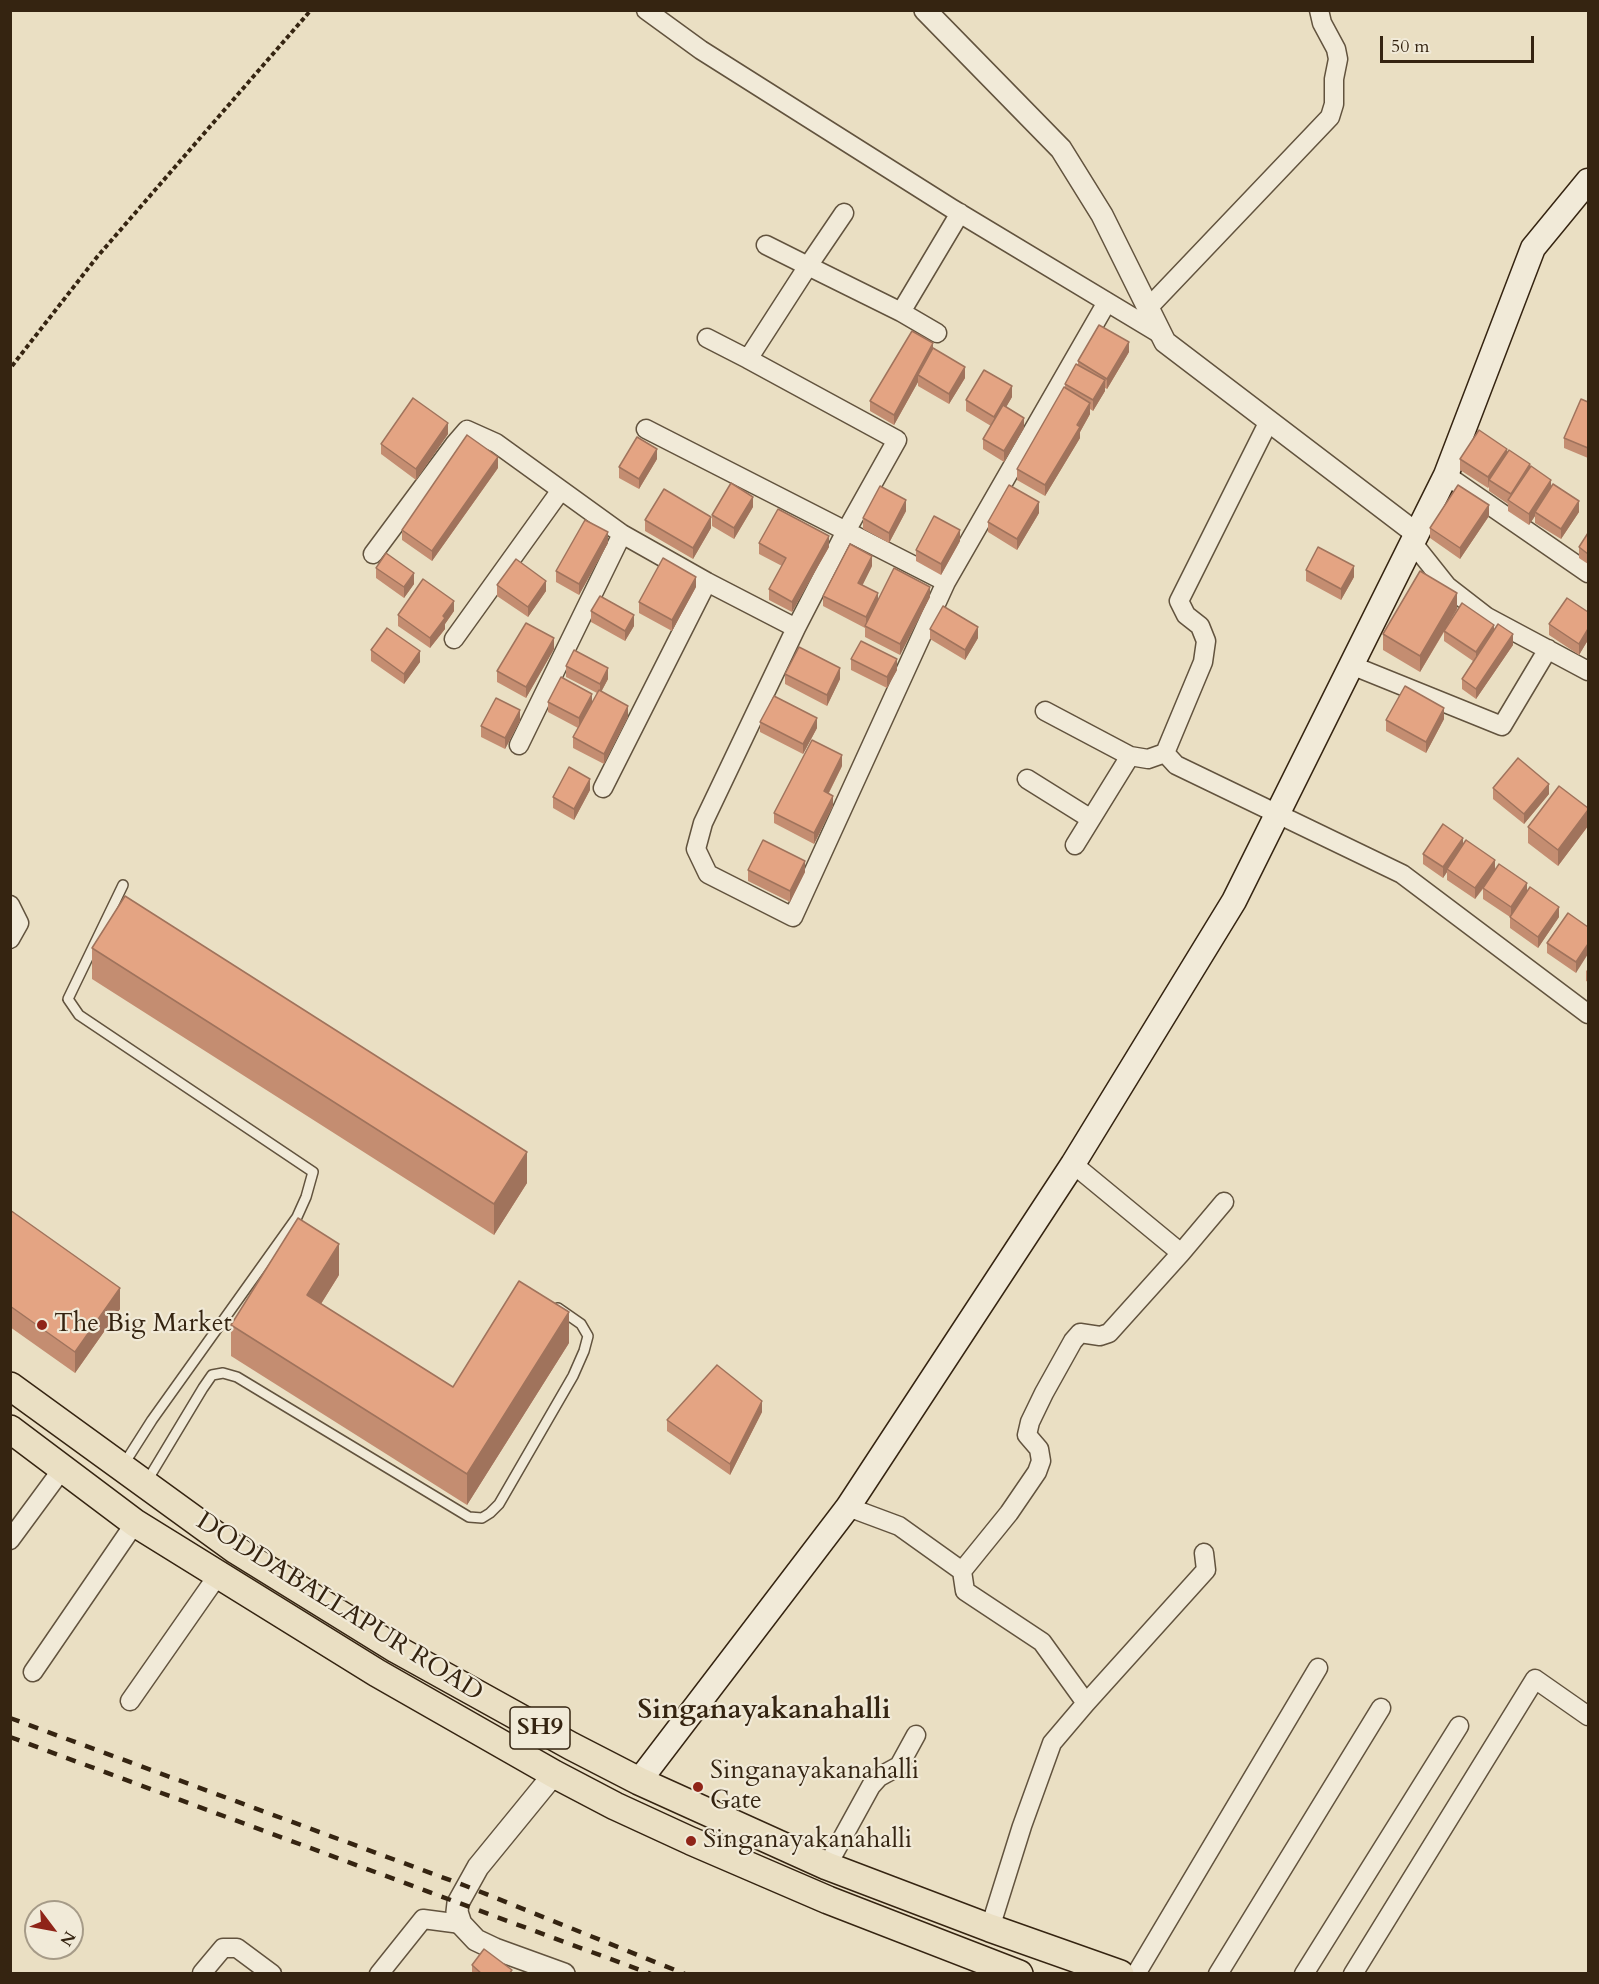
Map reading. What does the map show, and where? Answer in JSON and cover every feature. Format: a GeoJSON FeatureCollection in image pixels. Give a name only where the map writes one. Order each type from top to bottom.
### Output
{"type":"FeatureCollection","features":[{"type":"Feature","properties":{"kind":"main road"},"geometry":{"type":"LineString","coordinates":[[639,1781],[848,1507],[1074,1164],[1234,901],[1446,475],[1533,248],[1588,181]]}},
{"type":"Feature","properties":{"kind":"main road","name":"DODDABALLAPUR ROAD"},"geometry":{"type":"LineString","coordinates":[[10,1386],[236,1550],[396,1649],[639,1781],[827,1866],[1120,1974]]}},
{"type":"Feature","properties":{"kind":"main road","name":"DODDABALLAPUR ROAD"},"geometry":{"type":"LineString","coordinates":[[15,1436],[63,1468],[135,1523],[377,1673],[554,1774],[615,1806],[722,1855],[828,1900],[1019,1974]]}},
{"type":"Feature","properties":{"kind":"street"},"geometry":{"type":"LineString","coordinates":[[646,10],[701,50],[960,213],[1162,335]]}},
{"type":"Feature","properties":{"kind":"street"},"geometry":{"type":"LineString","coordinates":[[925,10],[1060,149],[1102,215],[1165,342],[1269,421],[1415,538],[1447,586],[1487,617],[1588,671]]}},
{"type":"Feature","properties":{"kind":"street"},"geometry":{"type":"LineString","coordinates":[[1149,308],[1330,117],[1334,104],[1334,79],[1338,59],[1336,49],[1322,23],[1319,10]]}},
{"type":"Feature","properties":{"kind":"street"},"geometry":{"type":"LineString","coordinates":[[748,359],[844,213]]}},
{"type":"Feature","properties":{"kind":"street"},"geometry":{"type":"LineString","coordinates":[[901,312],[960,213]]}},
{"type":"Feature","properties":{"kind":"street"},"geometry":{"type":"LineString","coordinates":[[766,245],[901,312],[937,333]]}},
{"type":"Feature","properties":{"kind":"street"},"geometry":{"type":"LineString","coordinates":[[706,338],[897,440],[846,531],[796,628],[703,823],[696,849],[708,874],[793,917],[946,582],[1107,302]]}},
{"type":"Feature","properties":{"kind":"street"},"geometry":{"type":"LineString","coordinates":[[1045,711],[1130,756],[1148,759],[1166,753],[1203,662],[1206,641],[1200,626],[1186,615],[1179,601],[1269,421]]}},
{"type":"Feature","properties":{"kind":"street"},"geometry":{"type":"LineString","coordinates":[[646,429],[946,582]]}},
{"type":"Feature","properties":{"kind":"street"},"geometry":{"type":"LineString","coordinates":[[373,554],[467,430],[496,443],[622,534],[707,582],[796,628]]}},
{"type":"Feature","properties":{"kind":"street"},"geometry":{"type":"LineString","coordinates":[[1446,475],[1588,573]]}},
{"type":"Feature","properties":{"kind":"street"},"geometry":{"type":"LineString","coordinates":[[454,639],[561,490]]}},
{"type":"Feature","properties":{"kind":"street"},"geometry":{"type":"LineString","coordinates":[[519,745],[622,534]]}},
{"type":"Feature","properties":{"kind":"street"},"geometry":{"type":"LineString","coordinates":[[603,788],[707,582]]}},
{"type":"Feature","properties":{"kind":"street"},"geometry":{"type":"LineString","coordinates":[[1352,664],[1502,726],[1548,649]]}},
{"type":"Feature","properties":{"kind":"street"},"geometry":{"type":"LineString","coordinates":[[1166,753],[1176,765],[1402,874],[1588,1014]]}},
{"type":"Feature","properties":{"kind":"street"},"geometry":{"type":"LineString","coordinates":[[1075,845],[1130,756]]}},
{"type":"Feature","properties":{"kind":"street"},"geometry":{"type":"LineString","coordinates":[[1027,779],[1091,819]]}},
{"type":"Feature","properties":{"kind":"street"},"geometry":{"type":"LineString","coordinates":[[10,905],[19,923],[10,939]]}},
{"type":"Feature","properties":{"kind":"street"},"geometry":{"type":"LineString","coordinates":[[1074,1164],[1181,1253]]}},
{"type":"Feature","properties":{"kind":"street"},"geometry":{"type":"LineString","coordinates":[[962,1571],[1009,1513],[1037,1472],[1041,1461],[1038,1449],[1027,1435],[1030,1422],[1073,1341],[1080,1333],[1100,1336],[1109,1333],[1224,1202]]}},
{"type":"Feature","properties":{"kind":"street"},"geometry":{"type":"LineString","coordinates":[[10,1540],[63,1468]]}},
{"type":"Feature","properties":{"kind":"street"},"geometry":{"type":"LineString","coordinates":[[848,1507],[899,1526],[962,1571],[965,1591],[1042,1642],[1086,1703]]}},
{"type":"Feature","properties":{"kind":"street"},"geometry":{"type":"LineString","coordinates":[[33,1672],[135,1523]]}},
{"type":"Feature","properties":{"kind":"street"},"geometry":{"type":"LineString","coordinates":[[990,1928],[1022,1826],[1052,1743],[1206,1570],[1204,1553]]}},
{"type":"Feature","properties":{"kind":"street"},"geometry":{"type":"LineString","coordinates":[[130,1701],[218,1575]]}},
{"type":"Feature","properties":{"kind":"street"},"geometry":{"type":"LineString","coordinates":[[1136,1974],[1318,1668]]}},
{"type":"Feature","properties":{"kind":"street"},"geometry":{"type":"LineString","coordinates":[[1353,1974],[1535,1679],[1588,1716]]}},
{"type":"Feature","properties":{"kind":"street"},"geometry":{"type":"LineString","coordinates":[[1218,1974],[1381,1708]]}},
{"type":"Feature","properties":{"kind":"street"},"geometry":{"type":"LineString","coordinates":[[1304,1974],[1459,1726]]}},
{"type":"Feature","properties":{"kind":"street"},"geometry":{"type":"LineString","coordinates":[[827,1866],[871,1786],[879,1777],[899,1766],[916,1735]]}},
{"type":"Feature","properties":{"kind":"street"},"geometry":{"type":"LineString","coordinates":[[554,1774],[478,1868],[458,1903],[458,1912],[461,1924],[476,1940],[535,1969],[564,1974]]}},
{"type":"Feature","properties":{"kind":"street"},"geometry":{"type":"LineString","coordinates":[[380,1974],[423,1918],[461,1924]]}},
{"type":"Feature","properties":{"kind":"street"},"geometry":{"type":"LineString","coordinates":[[202,1972],[222,1948],[237,1948],[272,1974]]}},
{"type":"Feature","properties":{"kind":"lane"},"geometry":{"type":"LineString","coordinates":[[123,885],[68,999],[79,1015],[313,1172],[297,1217],[152,1420],[123,1466]]}},
{"type":"Feature","properties":{"kind":"lane"},"geometry":{"type":"LineString","coordinates":[[146,1484],[212,1375],[223,1373],[237,1377],[469,1517],[482,1518],[499,1504],[573,1376],[584,1351],[588,1336],[581,1324],[553,1305]]}},
{"type":"Feature","properties":{"kind":"path"},"geometry":{"type":"LineString","coordinates":[[12,366],[97,257],[310,10]]}},
{"type":"Feature","properties":{"kind":"building"},"geometry":{"type":"Polygon","coordinates":[[[1099,325],[1129,342],[1107,379],[1078,361],[1099,325]]]}},
{"type":"Feature","properties":{"kind":"building"},"geometry":{"type":"Polygon","coordinates":[[[912,331],[933,343],[894,415],[870,401],[912,331]]]}},
{"type":"Feature","properties":{"kind":"building"},"geometry":{"type":"Polygon","coordinates":[[[933,348],[965,367],[949,394],[918,375],[933,348]]]}},
{"type":"Feature","properties":{"kind":"building"},"geometry":{"type":"Polygon","coordinates":[[[1076,364],[1105,380],[1093,400],[1065,384],[1076,364]]]}},
{"type":"Feature","properties":{"kind":"building"},"geometry":{"type":"Polygon","coordinates":[[[984,370],[1012,386],[994,417],[966,400],[984,370]]]}},
{"type":"Feature","properties":{"kind":"building"},"geometry":{"type":"Polygon","coordinates":[[[1064,387],[1090,403],[1077,425],[1080,427],[1045,485],[1017,469],[1064,387]]]}},
{"type":"Feature","properties":{"kind":"building"},"geometry":{"type":"Polygon","coordinates":[[[413,398],[448,423],[416,469],[381,444],[413,398]]]}},
{"type":"Feature","properties":{"kind":"building"},"geometry":{"type":"Polygon","coordinates":[[[1581,399],[1588,402],[1588,448],[1564,438],[1581,399]]]}},
{"type":"Feature","properties":{"kind":"building"},"geometry":{"type":"Polygon","coordinates":[[[1003,405],[1024,418],[1004,451],[983,439],[1003,405]]]}},
{"type":"Feature","properties":{"kind":"building"},"geometry":{"type":"Polygon","coordinates":[[[1479,430],[1507,449],[1488,477],[1460,459],[1479,430]]]}},
{"type":"Feature","properties":{"kind":"building"},"geometry":{"type":"Polygon","coordinates":[[[467,435],[498,457],[432,551],[402,530],[467,435]]]}},
{"type":"Feature","properties":{"kind":"building"},"geometry":{"type":"Polygon","coordinates":[[[637,437],[657,449],[639,479],[619,467],[637,437]]]}},
{"type":"Feature","properties":{"kind":"building"},"geometry":{"type":"Polygon","coordinates":[[[1509,450],[1530,464],[1511,494],[1489,480],[1509,450]]]}},
{"type":"Feature","properties":{"kind":"building"},"geometry":{"type":"Polygon","coordinates":[[[1531,466],[1551,480],[1529,514],[1508,500],[1531,466]]]}},
{"type":"Feature","properties":{"kind":"building"},"geometry":{"type":"Polygon","coordinates":[[[731,483],[753,497],[734,528],[712,515],[731,483]]]}},
{"type":"Feature","properties":{"kind":"building"},"geometry":{"type":"Polygon","coordinates":[[[1553,484],[1579,501],[1561,529],[1535,512],[1553,484]]]}},
{"type":"Feature","properties":{"kind":"building"},"geometry":{"type":"Polygon","coordinates":[[[1009,485],[1039,502],[1017,539],[988,522],[1009,485]]]}},
{"type":"Feature","properties":{"kind":"building"},"geometry":{"type":"Polygon","coordinates":[[[1458,485],[1489,505],[1460,548],[1430,528],[1458,485]]]}},
{"type":"Feature","properties":{"kind":"building"},"geometry":{"type":"Polygon","coordinates":[[[880,486],[906,500],[889,533],[863,518],[880,486]]]}},
{"type":"Feature","properties":{"kind":"building"},"geometry":{"type":"Polygon","coordinates":[[[664,489],[711,517],[693,548],[645,520],[664,489]]]}},
{"type":"Feature","properties":{"kind":"building"},"geometry":{"type":"Polygon","coordinates":[[[778,509],[829,536],[792,602],[769,589],[786,558],[759,543],[778,509]]]}},
{"type":"Feature","properties":{"kind":"building"},"geometry":{"type":"Polygon","coordinates":[[[934,516],[960,530],[941,564],[916,550],[934,516]]]}},
{"type":"Feature","properties":{"kind":"building"},"geometry":{"type":"Polygon","coordinates":[[[585,520],[608,532],[579,584],[556,571],[585,520]]]}},
{"type":"Feature","properties":{"kind":"building"},"geometry":{"type":"Polygon","coordinates":[[[1588,533],[1588,554],[1579,547],[1588,533]]]}},
{"type":"Feature","properties":{"kind":"building"},"geometry":{"type":"Polygon","coordinates":[[[850,544],[872,556],[858,583],[878,593],[866,617],[823,596],[850,544]]]}},
{"type":"Feature","properties":{"kind":"building"},"geometry":{"type":"Polygon","coordinates":[[[1318,547],[1354,566],[1341,589],[1306,570],[1318,547]]]}},
{"type":"Feature","properties":{"kind":"building"},"geometry":{"type":"Polygon","coordinates":[[[386,553],[414,573],[404,587],[376,568],[386,553]]]}},
{"type":"Feature","properties":{"kind":"building"},"geometry":{"type":"Polygon","coordinates":[[[663,558],[696,577],[672,620],[639,602],[663,558]]]}},
{"type":"Feature","properties":{"kind":"building"},"geometry":{"type":"Polygon","coordinates":[[[516,559],[546,581],[528,607],[497,585],[516,559]]]}},
{"type":"Feature","properties":{"kind":"building"},"geometry":{"type":"Polygon","coordinates":[[[894,568],[930,587],[900,644],[865,626],[894,568]]]}},
{"type":"Feature","properties":{"kind":"building"},"geometry":{"type":"Polygon","coordinates":[[[1420,571],[1457,593],[1420,656],[1383,634],[1420,571]]]}},
{"type":"Feature","properties":{"kind":"building"},"geometry":{"type":"Polygon","coordinates":[[[423,579],[454,601],[430,638],[398,615],[423,579]]]}},
{"type":"Feature","properties":{"kind":"building"},"geometry":{"type":"Polygon","coordinates":[[[600,596],[634,615],[625,631],[591,611],[600,596]]]}},
{"type":"Feature","properties":{"kind":"building"},"geometry":{"type":"Polygon","coordinates":[[[1567,598],[1588,612],[1588,629],[1579,644],[1549,624],[1567,598]]]}},
{"type":"Feature","properties":{"kind":"building"},"geometry":{"type":"Polygon","coordinates":[[[1462,603],[1494,625],[1476,652],[1444,631],[1462,603]]]}},
{"type":"Feature","properties":{"kind":"building"},"geometry":{"type":"Polygon","coordinates":[[[943,606],[978,627],[965,650],[930,629],[943,606]]]}},
{"type":"Feature","properties":{"kind":"building"},"geometry":{"type":"Polygon","coordinates":[[[526,623],[554,638],[526,687],[497,671],[526,623]]]}},
{"type":"Feature","properties":{"kind":"building"},"geometry":{"type":"Polygon","coordinates":[[[1498,624],[1513,634],[1476,689],[1462,679],[1498,624]]]}},
{"type":"Feature","properties":{"kind":"building"},"geometry":{"type":"Polygon","coordinates":[[[387,628],[420,651],[404,674],[371,650],[387,628]]]}},
{"type":"Feature","properties":{"kind":"building"},"geometry":{"type":"Polygon","coordinates":[[[861,641],[897,659],[887,677],[851,659],[861,641]]]}},
{"type":"Feature","properties":{"kind":"building"},"geometry":{"type":"Polygon","coordinates":[[[799,647],[840,668],[827,695],[785,674],[799,647]]]}},
{"type":"Feature","properties":{"kind":"building"},"geometry":{"type":"Polygon","coordinates":[[[574,650],[608,668],[600,684],[566,666],[574,650]]]}},
{"type":"Feature","properties":{"kind":"building"},"geometry":{"type":"Polygon","coordinates":[[[561,677],[592,694],[579,718],[548,702],[561,677]]]}},
{"type":"Feature","properties":{"kind":"building"},"geometry":{"type":"Polygon","coordinates":[[[1405,686],[1444,708],[1426,742],[1386,720],[1405,686]]]}},
{"type":"Feature","properties":{"kind":"building"},"geometry":{"type":"Polygon","coordinates":[[[599,690],[628,706],[604,754],[573,737],[599,690]]]}},
{"type":"Feature","properties":{"kind":"building"},"geometry":{"type":"Polygon","coordinates":[[[774,696],[817,718],[803,744],[760,722],[774,696]]]}},
{"type":"Feature","properties":{"kind":"building"},"geometry":{"type":"Polygon","coordinates":[[[496,698],[520,710],[505,738],[481,726],[496,698]]]}},
{"type":"Feature","properties":{"kind":"building"},"geometry":{"type":"Polygon","coordinates":[[[812,740],[842,755],[824,791],[833,796],[814,833],[774,813],[812,740]]]}},
{"type":"Feature","properties":{"kind":"building"},"geometry":{"type":"Polygon","coordinates":[[[1518,758],[1549,784],[1524,814],[1493,788],[1518,758]]]}},
{"type":"Feature","properties":{"kind":"building"},"geometry":{"type":"Polygon","coordinates":[[[569,767],[590,779],[574,809],[553,797],[569,767]]]}},
{"type":"Feature","properties":{"kind":"building"},"geometry":{"type":"Polygon","coordinates":[[[1559,786],[1588,810],[1558,850],[1528,827],[1559,786]]]}},
{"type":"Feature","properties":{"kind":"building"},"geometry":{"type":"Polygon","coordinates":[[[1443,824],[1463,838],[1443,867],[1423,854],[1443,824]]]}},
{"type":"Feature","properties":{"kind":"building"},"geometry":{"type":"Polygon","coordinates":[[[763,840],[805,861],[790,891],[748,870],[763,840]]]}},
{"type":"Feature","properties":{"kind":"building"},"geometry":{"type":"Polygon","coordinates":[[[1466,840],[1495,860],[1475,888],[1447,869],[1466,840]]]}},
{"type":"Feature","properties":{"kind":"building"},"geometry":{"type":"Polygon","coordinates":[[[1499,864],[1527,883],[1511,907],[1483,888],[1499,864]]]}},
{"type":"Feature","properties":{"kind":"building"},"geometry":{"type":"Polygon","coordinates":[[[1530,887],[1559,907],[1538,937],[1510,917],[1530,887]]]}},
{"type":"Feature","properties":{"kind":"building"},"geometry":{"type":"Polygon","coordinates":[[[125,896],[527,1152],[494,1204],[92,948],[125,896]]]}},
{"type":"Feature","properties":{"kind":"building"},"geometry":{"type":"Polygon","coordinates":[[[1568,913],[1588,927],[1588,944],[1576,962],[1547,943],[1568,913]]]}},
{"type":"Feature","properties":{"kind":"building"},"geometry":{"type":"Polygon","coordinates":[[[10,1210],[120,1288],[75,1352],[10,1306],[10,1210]]]}},
{"type":"Feature","properties":{"kind":"building"},"geometry":{"type":"Polygon","coordinates":[[[298,1218],[339,1244],[307,1295],[453,1387],[519,1281],[569,1312],[467,1474],[231,1325],[298,1218]]]}},
{"type":"Feature","properties":{"kind":"building"},"geometry":{"type":"Polygon","coordinates":[[[717,1365],[762,1401],[730,1464],[667,1420],[717,1365]]]}},
{"type":"Feature","properties":{"kind":"building"},"geometry":{"type":"Polygon","coordinates":[[[484,1949],[512,1970],[509,1974],[482,1974],[472,1965],[484,1949]]]}},
{"type":"Feature","properties":{"kind":"railway"},"geometry":{"type":"LineString","coordinates":[[10,1718],[466,1886],[685,1974]]}},
{"type":"Feature","properties":{"kind":"railway"},"geometry":{"type":"LineString","coordinates":[[10,1737],[651,1974]]}},
{"type":"Feature","properties":{"kind":"place","name":"The Big Market"},"geometry":{"type":"Point","coordinates":[42,1325]}},
{"type":"Feature","properties":{"kind":"place","name":"Singanayakanahalli Gate"},"geometry":{"type":"Point","coordinates":[698,1787]}},
{"type":"Feature","properties":{"kind":"place","name":"Singanayakanahalli"},"geometry":{"type":"Point","coordinates":[691,1841]}},
{"type":"Feature","properties":{"kind":"district","name":"Singanayakanahalli"},"geometry":{"type":"Point","coordinates":[764,1712]}}]}
